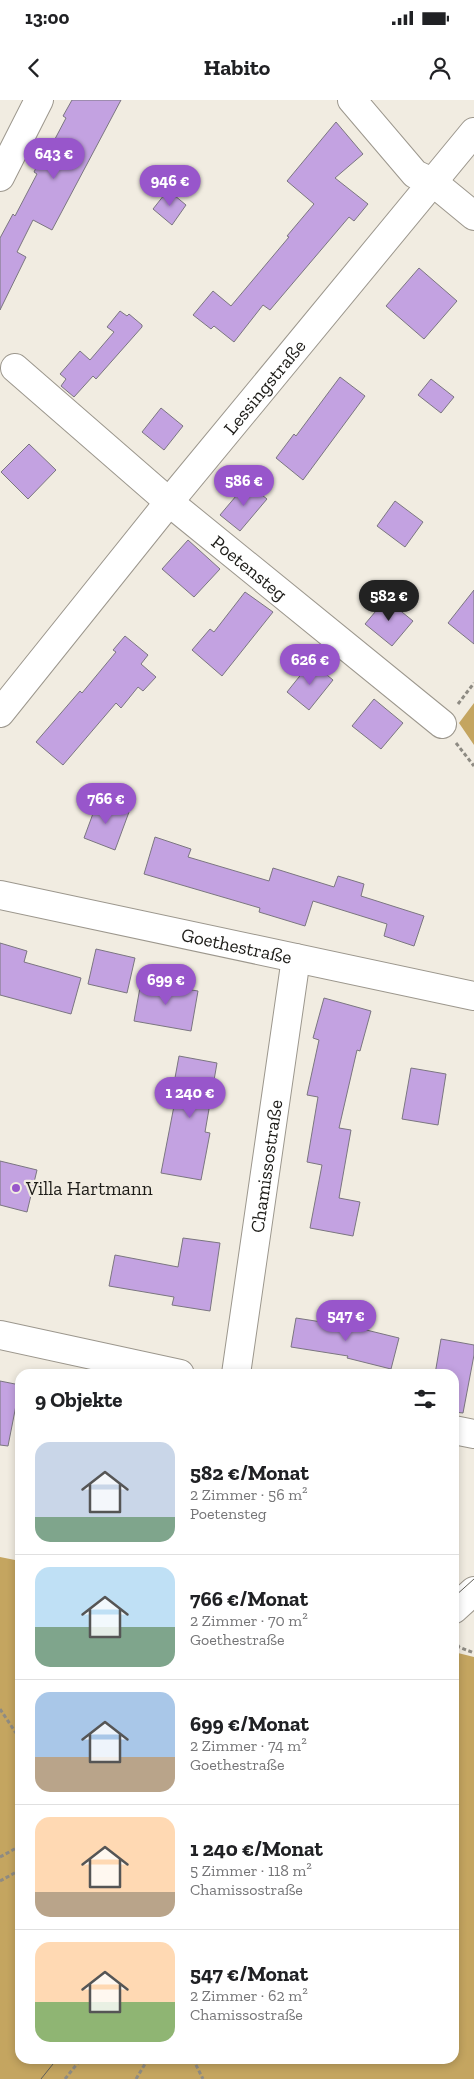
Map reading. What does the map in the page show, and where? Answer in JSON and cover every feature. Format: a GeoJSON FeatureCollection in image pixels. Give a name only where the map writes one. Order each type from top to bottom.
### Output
{"type":"FeatureCollection","features":[{"type":"Feature","properties":{"kind":"street"},"geometry":{"type":"LineString","coordinates":[[0,177],[39,100]]}},
{"type":"Feature","properties":{"kind":"street"},"geometry":{"type":"LineString","coordinates":[[352,100],[415,174],[434,183],[474,216]]}},
{"type":"Feature","properties":{"kind":"street","name":"Lessingstraße"},"geometry":{"type":"LineString","coordinates":[[0,713],[169,502],[434,183],[474,132]]}},
{"type":"Feature","properties":{"kind":"street","name":"Poetensteg"},"geometry":{"type":"LineString","coordinates":[[15,368],[169,502],[442,724]]}},
{"type":"Feature","properties":{"kind":"street","name":"Goethestraße"},"geometry":{"type":"LineString","coordinates":[[0,895],[474,996]]}},
{"type":"Feature","properties":{"kind":"street","name":"Chamissostraße"},"geometry":{"type":"LineString","coordinates":[[237,1369],[296,958]]}},
{"type":"Feature","properties":{"kind":"street"},"geometry":{"type":"LineString","coordinates":[[0,1335],[157,1369]]}},
{"type":"Feature","properties":{"kind":"street"},"geometry":{"type":"LineString","coordinates":[[459,1431],[474,1434]]}},
{"type":"Feature","properties":{"kind":"path"},"geometry":{"type":"LineString","coordinates":[[459,1647],[474,1653]]}},
{"type":"Feature","properties":{"kind":"path"},"geometry":{"type":"LineString","coordinates":[[0,1709],[15,1731]]}},
{"type":"Feature","properties":{"kind":"path"},"geometry":{"type":"LineString","coordinates":[[0,1857],[15,1849]]}},
{"type":"Feature","properties":{"kind":"path"},"geometry":{"type":"LineString","coordinates":[[0,1881],[15,1873]]}},
{"type":"Feature","properties":{"kind":"path"},"geometry":{"type":"LineString","coordinates":[[64,2079],[77,2064]]}},
{"type":"Feature","properties":{"kind":"path"},"geometry":{"type":"LineString","coordinates":[[136,2079],[145,2064]]}},
{"type":"Feature","properties":{"kind":"path"},"geometry":{"type":"LineString","coordinates":[[194,2064],[202,2079]]}},
{"type":"Feature","properties":{"kind":"shaded area"},"geometry":{"type":"Polygon","coordinates":[[[474,703],[474,745],[459,723],[474,703]]]}},
{"type":"Feature","properties":{"kind":"shaded area"},"geometry":{"type":"Polygon","coordinates":[[[0,1557],[15,1560],[15,2064],[459,2064],[459,1653],[474,1657],[474,2079],[0,2079],[0,1557]]]}},
{"type":"Feature","properties":{"kind":"building"},"geometry":{"type":"Polygon","coordinates":[[[72,100],[121,100],[52,230],[33,220],[17,252],[26,257],[0,310],[0,238],[13,214],[15,216],[37,174],[34,172],[43,154],[46,156],[66,118],[63,116],[72,100]]]}},
{"type":"Feature","properties":{"kind":"building"},"geometry":{"type":"Polygon","coordinates":[[[336,122],[363,154],[335,178],[368,204],[354,221],[349,217],[270,310],[263,305],[234,342],[214,326],[211,329],[193,315],[213,291],[231,306],[314,204],[287,181],[336,122]]]}},
{"type":"Feature","properties":{"kind":"building"},"geometry":{"type":"Polygon","coordinates":[[[168,190],[186,205],[172,225],[153,209],[168,190]]]}},
{"type":"Feature","properties":{"kind":"building"},"geometry":{"type":"Polygon","coordinates":[[[419,268],[457,301],[424,339],[386,306],[419,268]]]}},
{"type":"Feature","properties":{"kind":"building"},"geometry":{"type":"Polygon","coordinates":[[[120,311],[127,316],[129,314],[142,327],[96,379],[93,376],[74,397],[61,386],[66,379],[60,374],[80,351],[90,360],[114,332],[107,327],[120,311]]]}},
{"type":"Feature","properties":{"kind":"building"},"geometry":{"type":"Polygon","coordinates":[[[340,377],[365,396],[303,480],[276,458],[294,434],[296,436],[340,377]]]}},
{"type":"Feature","properties":{"kind":"building"},"geometry":{"type":"Polygon","coordinates":[[[431,379],[454,397],[441,413],[418,395],[431,379]]]}},
{"type":"Feature","properties":{"kind":"building"},"geometry":{"type":"Polygon","coordinates":[[[161,408],[183,426],[164,450],[142,432],[161,408]]]}},
{"type":"Feature","properties":{"kind":"building"},"geometry":{"type":"Polygon","coordinates":[[[29,444],[56,470],[28,499],[1,472],[29,444]]]}},
{"type":"Feature","properties":{"kind":"building"},"geometry":{"type":"Polygon","coordinates":[[[247,483],[267,499],[240,531],[220,515],[247,483]]]}},
{"type":"Feature","properties":{"kind":"building"},"geometry":{"type":"Polygon","coordinates":[[[395,501],[423,522],[405,547],[377,526],[395,501]]]}},
{"type":"Feature","properties":{"kind":"building"},"geometry":{"type":"Polygon","coordinates":[[[188,540],[220,569],[194,597],[162,569],[188,540]]]}},
{"type":"Feature","properties":{"kind":"building"},"geometry":{"type":"Polygon","coordinates":[[[474,590],[474,644],[448,623],[474,590]]]}},
{"type":"Feature","properties":{"kind":"building"},"geometry":{"type":"Polygon","coordinates":[[[245,592],[273,612],[222,676],[192,650],[210,629],[214,632],[245,592]]]}},
{"type":"Feature","properties":{"kind":"building"},"geometry":{"type":"Polygon","coordinates":[[[386,599],[413,621],[392,646],[365,624],[386,599]]]}},
{"type":"Feature","properties":{"kind":"building"},"geometry":{"type":"Polygon","coordinates":[[[125,636],[148,655],[141,664],[156,677],[143,691],[138,687],[121,708],[116,703],[63,765],[36,742],[80,691],[82,693],[116,652],[113,650],[125,636]]]}},
{"type":"Feature","properties":{"kind":"building"},"geometry":{"type":"Polygon","coordinates":[[[311,662],[333,680],[309,710],[287,692],[311,662]]]}},
{"type":"Feature","properties":{"kind":"building"},"geometry":{"type":"Polygon","coordinates":[[[374,699],[403,723],[381,749],[352,726],[374,699]]]}},
{"type":"Feature","properties":{"kind":"building"},"geometry":{"type":"Polygon","coordinates":[[[98,800],[129,812],[115,850],[84,838],[98,800]]]}},
{"type":"Feature","properties":{"kind":"building"},"geometry":{"type":"Polygon","coordinates":[[[155,837],[191,849],[188,857],[269,881],[273,868],[334,887],[338,876],[364,884],[361,896],[424,916],[414,946],[384,936],[387,924],[313,901],[305,926],[259,912],[260,908],[144,874],[155,837]]]}},
{"type":"Feature","properties":{"kind":"building"},"geometry":{"type":"Polygon","coordinates":[[[0,943],[27,951],[24,962],[81,978],[71,1014],[0,995],[0,943]]]}},
{"type":"Feature","properties":{"kind":"building"},"geometry":{"type":"Polygon","coordinates":[[[96,949],[135,958],[127,993],[88,984],[96,949]]]}},
{"type":"Feature","properties":{"kind":"building"},"geometry":{"type":"Polygon","coordinates":[[[141,982],[198,991],[191,1031],[134,1021],[141,982]]]}},
{"type":"Feature","properties":{"kind":"building"},"geometry":{"type":"Polygon","coordinates":[[[324,998],[371,1011],[360,1051],[357,1050],[339,1128],[351,1130],[339,1198],[360,1202],[353,1236],[310,1228],[322,1165],[307,1162],[318,1097],[307,1095],[319,1040],[313,1038],[324,998]]]}},
{"type":"Feature","properties":{"kind":"building"},"geometry":{"type":"Polygon","coordinates":[[[179,1056],[217,1063],[205,1132],[210,1133],[201,1180],[161,1173],[174,1106],[170,1105],[179,1056]]]}},
{"type":"Feature","properties":{"kind":"building"},"geometry":{"type":"Polygon","coordinates":[[[411,1068],[446,1074],[438,1125],[402,1119],[411,1068]]]}},
{"type":"Feature","properties":{"kind":"building","name":"Villa Hartmann"},"geometry":{"type":"Polygon","coordinates":[[[0,1161],[37,1170],[27,1212],[0,1205],[0,1161]]]}},
{"type":"Feature","properties":{"kind":"building"},"geometry":{"type":"Polygon","coordinates":[[[183,1238],[220,1243],[210,1311],[172,1305],[174,1297],[109,1286],[115,1255],[178,1267],[183,1238]]]}},
{"type":"Feature","properties":{"kind":"building"},"geometry":{"type":"Polygon","coordinates":[[[296,1318],[354,1327],[399,1338],[391,1369],[347,1358],[348,1356],[291,1347],[296,1318]]]}},
{"type":"Feature","properties":{"kind":"building"},"geometry":{"type":"Polygon","coordinates":[[[441,1339],[474,1345],[474,1355],[463,1413],[459,1413],[459,1369],[436,1369],[441,1339]]]}},
{"type":"Feature","properties":{"kind":"building"},"geometry":{"type":"Polygon","coordinates":[[[0,1381],[15,1384],[15,1410],[8,1446],[0,1445],[0,1381]]]}},
{"type":"Feature","properties":{"kind":"tram line"},"geometry":{"type":"LineString","coordinates":[[459,1592],[474,1579]]}},
{"type":"Feature","properties":{"kind":"tram line"},"geometry":{"type":"LineString","coordinates":[[41,2079],[53,2064]]}},
{"type":"Feature","properties":{"kind":"place","name":"Villa Hartmann"},"geometry":{"type":"Point","coordinates":[16,1188]}}]}
